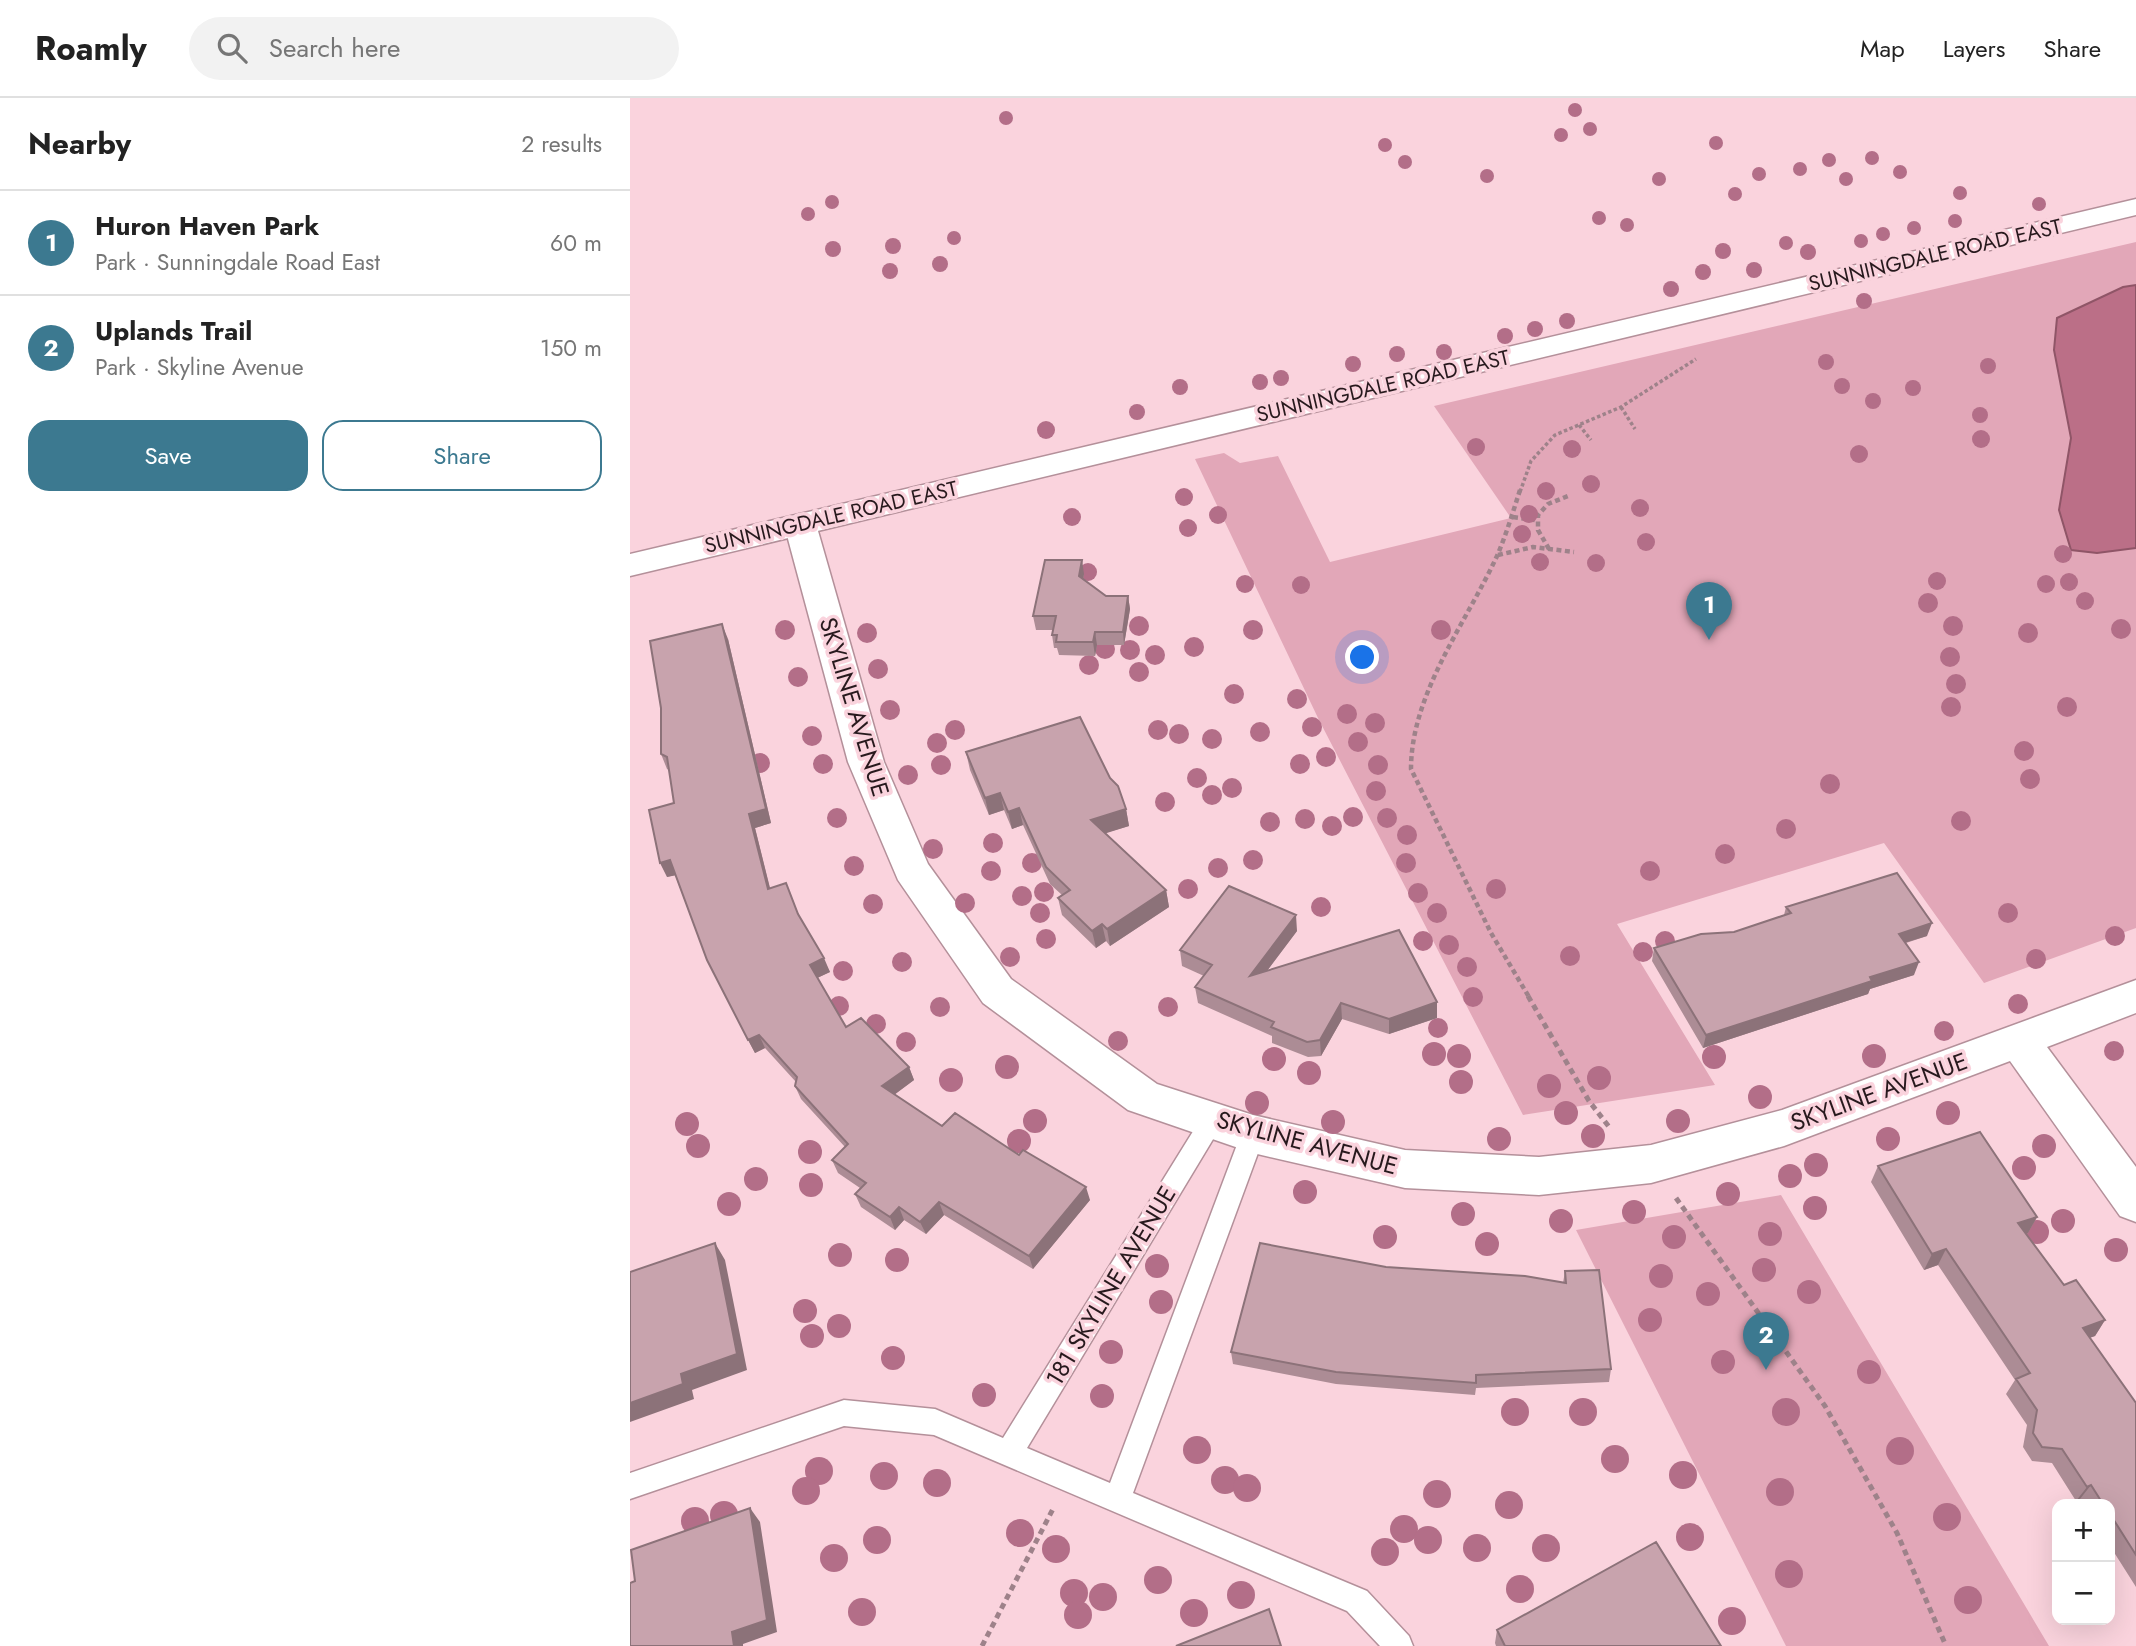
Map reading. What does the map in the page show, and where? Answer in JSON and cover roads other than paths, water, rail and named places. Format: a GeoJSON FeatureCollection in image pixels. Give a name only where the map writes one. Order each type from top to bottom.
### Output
{"type":"FeatureCollection","features":[{"type":"Feature","properties":{"kind":"street","name":"SUNNINGDALE ROAD EAST"},"geometry":{"type":"LineString","coordinates":[[630,565],[2136,207]]}},
{"type":"Feature","properties":{"kind":"street","name":"SKYLINE AVENUE"},"geometry":{"type":"LineString","coordinates":[[800,524],[866,762],[912,870],[997,991],[1143,1097],[1254,1133],[1405,1169],[1539,1175],[1651,1164],[1784,1128],[2136,996]]}},
{"type":"Feature","properties":{"kind":"street"},"geometry":{"type":"LineString","coordinates":[[2018,1040],[2136,1202]]}},
{"type":"Feature","properties":{"kind":"lane","name":"181 SKYLINE AVENUE"},"geometry":{"type":"LineString","coordinates":[[1009,1454],[1213,1119]]}},
{"type":"Feature","properties":{"kind":"lane"},"geometry":{"type":"LineString","coordinates":[[1117,1500],[1254,1133]]}},
{"type":"Feature","properties":{"kind":"lane"},"geometry":{"type":"LineString","coordinates":[[630,1486],[844,1413],[934,1422],[1357,1601],[1399,1646]]}},
{"type":"Feature","properties":{"kind":"place","name":"Huron Haven Park"},"geometry":{"type":"Point","coordinates":[1709,640]}},
{"type":"Feature","properties":{"kind":"place","name":"Uplands Trail"},"geometry":{"type":"Point","coordinates":[1766,1370]}}]}
